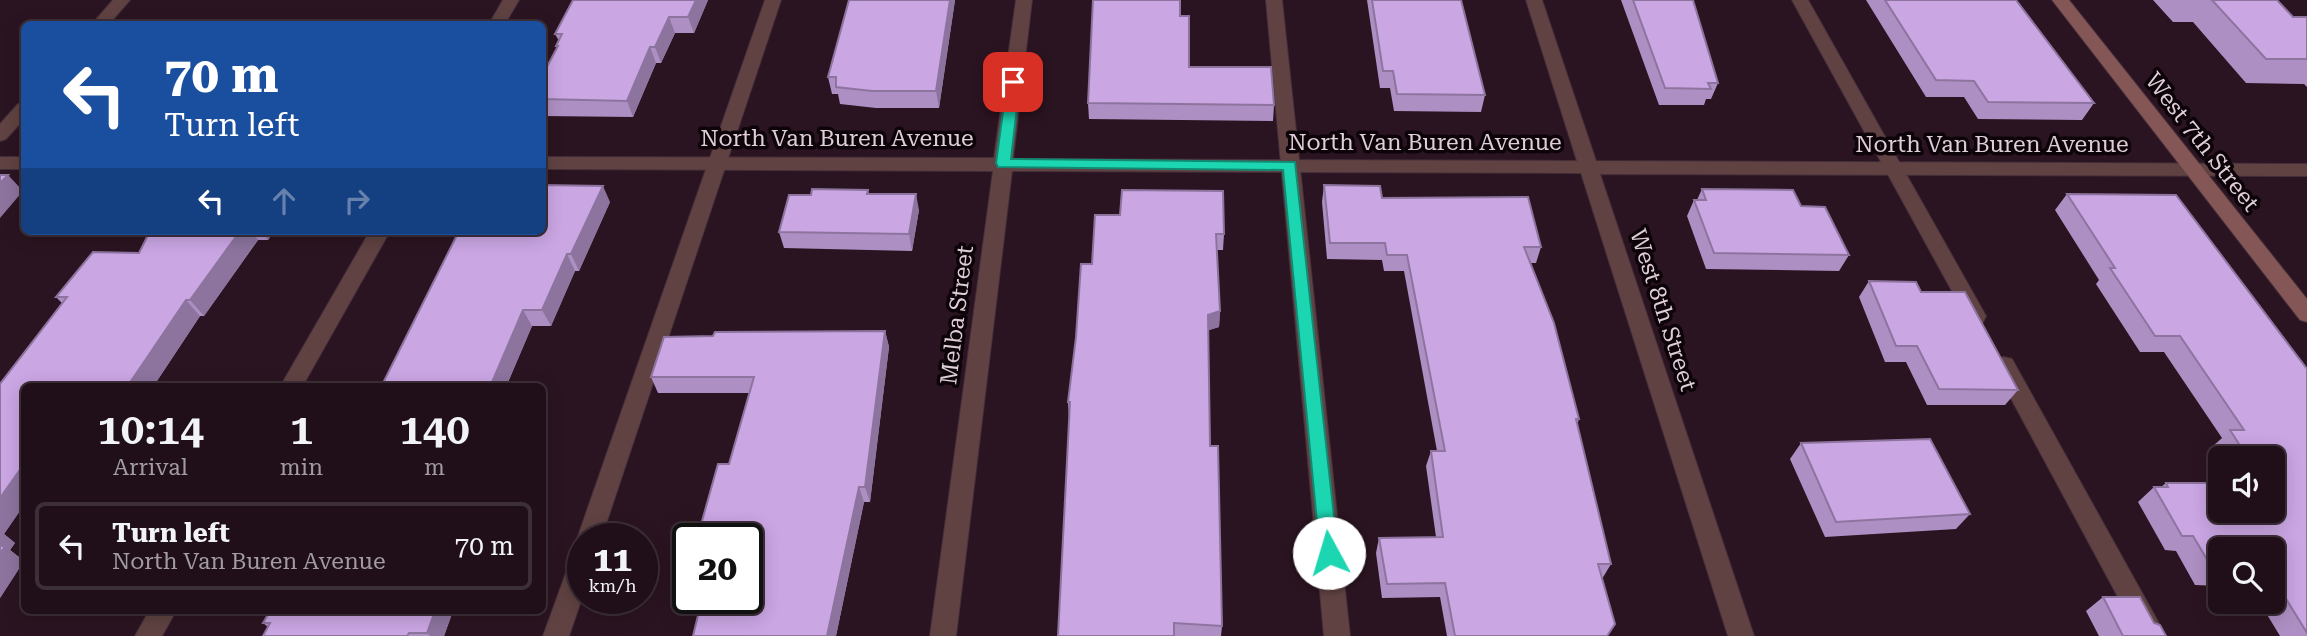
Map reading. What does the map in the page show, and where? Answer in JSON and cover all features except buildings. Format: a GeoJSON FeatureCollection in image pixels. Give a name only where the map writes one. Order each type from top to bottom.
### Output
{"type":"FeatureCollection","features":[{"type":"Feature","properties":{"kind":"street"},"geometry":{"type":"LineString","coordinates":[[103,21],[122,0]]}},
{"type":"Feature","properties":{"kind":"street"},"geometry":{"type":"LineString","coordinates":[[499,21],[511,0]]}},
{"type":"Feature","properties":{"kind":"street"},"geometry":{"type":"LineString","coordinates":[[595,523],[774,0]]}},
{"type":"Feature","properties":{"kind":"street","name":"Melba Street"},"geometry":{"type":"LineString","coordinates":[[943,636],[1024,0]]}},
{"type":"Feature","properties":{"kind":"street"},"geometry":{"type":"LineString","coordinates":[[1274,0],[1337,636]]}},
{"type":"Feature","properties":{"kind":"street","name":"West 8th Street"},"geometry":{"type":"LineString","coordinates":[[1534,0],[1741,636]]}},
{"type":"Feature","properties":{"kind":"street"},"geometry":{"type":"LineString","coordinates":[[1800,0],[2153,636]]}},
{"type":"Feature","properties":{"kind":"street","name":"West 7th Street"},"geometry":{"type":"LineString","coordinates":[[2060,0],[2307,314]]}},
{"type":"Feature","properties":{"kind":"street"},"geometry":{"type":"LineString","coordinates":[[0,135],[21,111]]}},
{"type":"Feature","properties":{"kind":"street"},"geometry":{"type":"LineString","coordinates":[[0,163],[21,163]]}},
{"type":"Feature","properties":{"kind":"street","name":"North Van Buren Avenue"},"geometry":{"type":"LineString","coordinates":[[546,163],[2307,170]]}},
{"type":"Feature","properties":{"kind":"street"},"geometry":{"type":"LineString","coordinates":[[293,383],[378,235]]}},
{"type":"Feature","properties":{"kind":"street"},"geometry":{"type":"LineString","coordinates":[[556,636],[567,605]]}},
{"type":"Feature","properties":{"kind":"street"},"geometry":{"type":"LineString","coordinates":[[148,636],[161,614]]}},
{"type":"Feature","properties":{"kind":"route"},"geometry":{"type":"LineString","coordinates":[[1013,82],[1003,163],[1290,166],[1329,553]]}}]}
